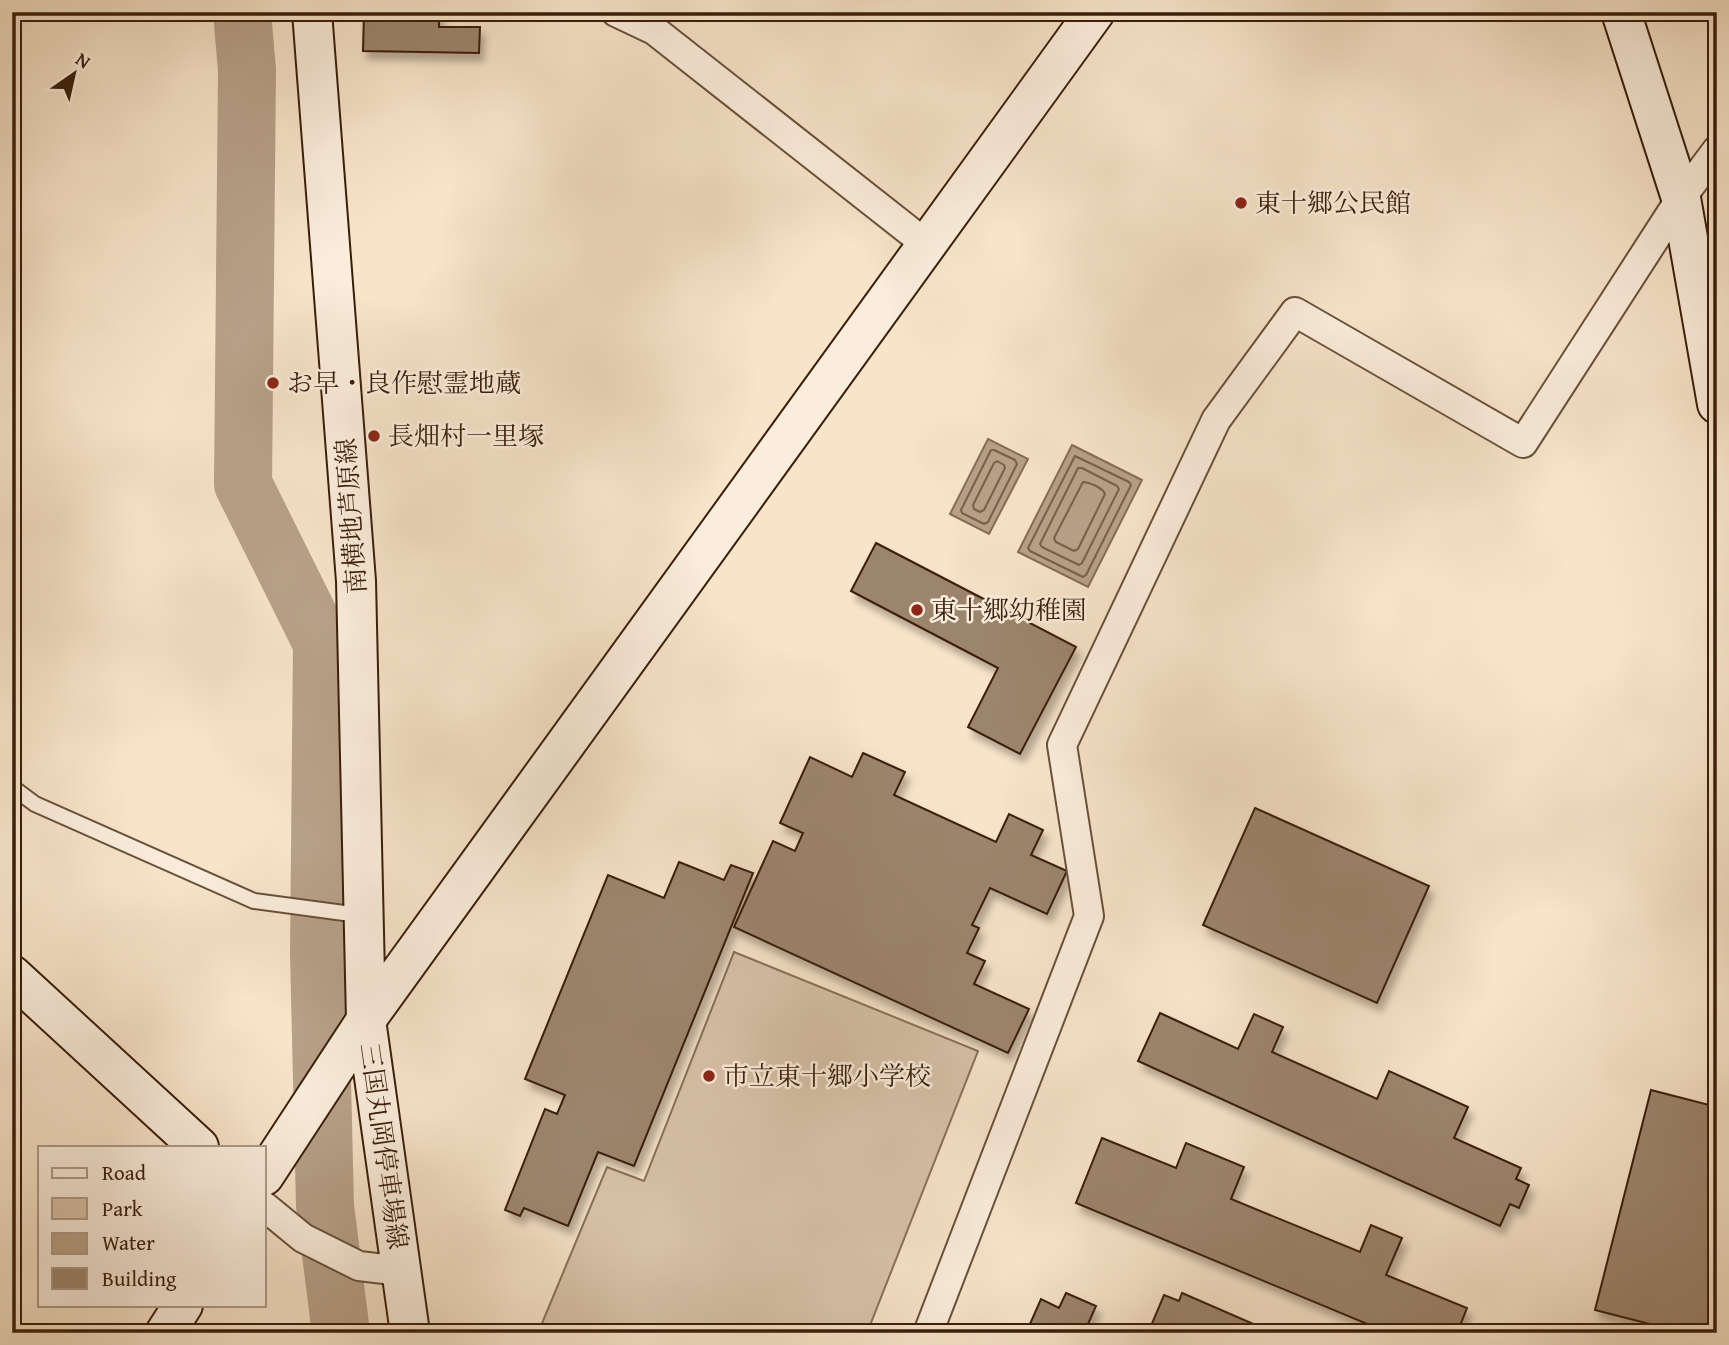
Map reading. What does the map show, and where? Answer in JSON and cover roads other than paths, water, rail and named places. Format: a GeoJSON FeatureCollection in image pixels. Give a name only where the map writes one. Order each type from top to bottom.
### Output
{"type":"FeatureCollection","features":[{"type":"Feature","properties":{"kind":"main road","name":"南横地芦原線"},"geometry":{"type":"LineString","coordinates":[[312,12],[356,581],[366,1020]]}},
{"type":"Feature","properties":{"kind":"main road"},"geometry":{"type":"LineString","coordinates":[[366,1020],[1095,12]]}},
{"type":"Feature","properties":{"kind":"main road"},"geometry":{"type":"LineString","coordinates":[[1620,12],[1681,198],[1717,404]]}},
{"type":"Feature","properties":{"kind":"main road"},"geometry":{"type":"LineString","coordinates":[[12,975],[198,1146]]}},
{"type":"Feature","properties":{"kind":"main road","name":"三国丸岡停車場線"},"geometry":{"type":"LineString","coordinates":[[266,1173],[366,1020]]}},
{"type":"Feature","properties":{"kind":"main road","name":"三国丸岡停車場線"},"geometry":{"type":"LineString","coordinates":[[366,1020],[410,1333]]}},
{"type":"Feature","properties":{"kind":"main road"},"geometry":{"type":"LineString","coordinates":[[165,1333],[182,1306]]}},
{"type":"Feature","properties":{"kind":"street"},"geometry":{"type":"LineString","coordinates":[[616,12],[654,30],[926,244]]}},
{"type":"Feature","properties":{"kind":"street"},"geometry":{"type":"LineString","coordinates":[[928,1333],[1089,916],[1062,745],[1216,420],[1295,312],[1523,443],[1681,198],[1717,150]]}},
{"type":"Feature","properties":{"kind":"street"},"geometry":{"type":"LineString","coordinates":[[266,1208],[303,1238],[359,1266],[401,1271]]}},
{"type":"Feature","properties":{"kind":"lane"},"geometry":{"type":"LineString","coordinates":[[12,788],[36,804],[254,901],[363,913]]}},
{"type":"Feature","properties":{"kind":"water"},"geometry":{"type":"Polygon","coordinates":[[[988,439],[1028,459],[989,534],[950,514],[988,439]]]}},
{"type":"Feature","properties":{"kind":"water"},"geometry":{"type":"Polygon","coordinates":[[[1072,445],[1142,480],[1088,587],[1018,552],[1072,445]]]}},
{"type":"Feature","properties":{"kind":"waterway"},"geometry":{"type":"LineString","coordinates":[[242,12],[247,70],[243,484],[322,643],[319,953],[325,1206],[341,1333]]}},
{"type":"Feature","properties":{"kind":"place","name":"東十郷公民館"},"geometry":{"type":"Point","coordinates":[1241,203]}},
{"type":"Feature","properties":{"kind":"place","name":"お早・良作慰霊地蔵"},"geometry":{"type":"Point","coordinates":[273,383]}},
{"type":"Feature","properties":{"kind":"place","name":"長畑村一里塚"},"geometry":{"type":"Point","coordinates":[374,436]}},
{"type":"Feature","properties":{"kind":"place","name":"東十郷幼稚園"},"geometry":{"type":"Point","coordinates":[917,610]}},
{"type":"Feature","properties":{"kind":"place","name":"市立東十郷小学校"},"geometry":{"type":"Point","coordinates":[709,1076]}}]}
